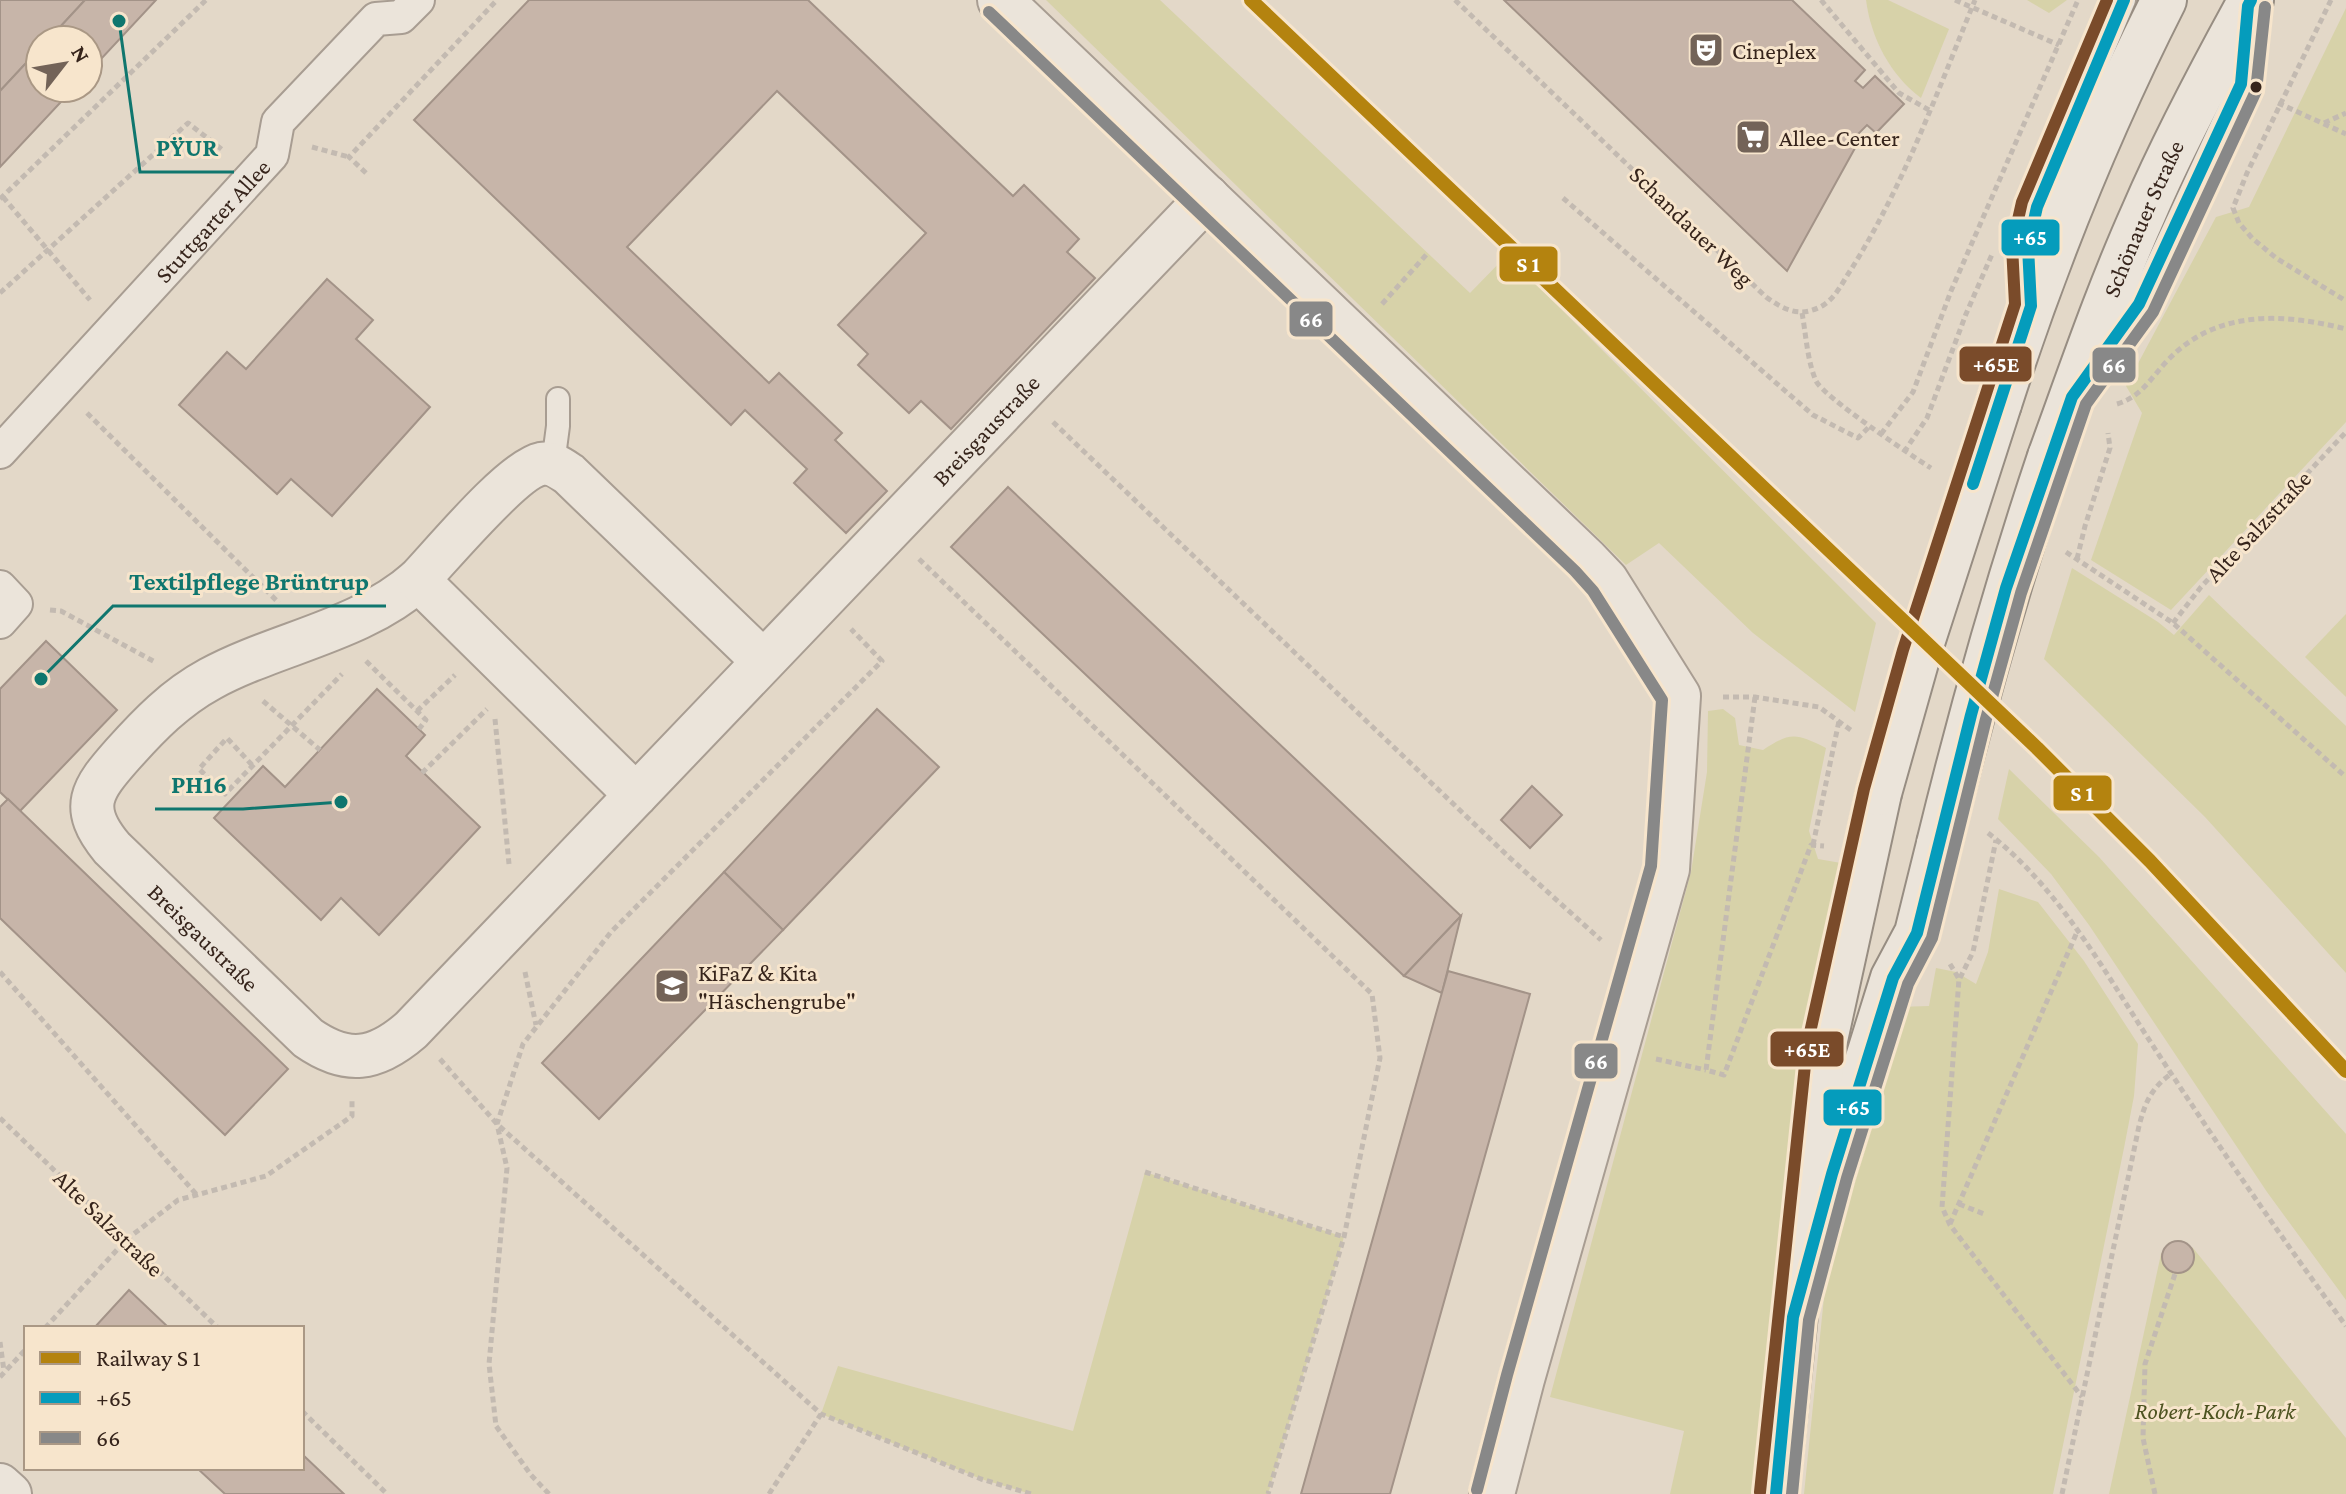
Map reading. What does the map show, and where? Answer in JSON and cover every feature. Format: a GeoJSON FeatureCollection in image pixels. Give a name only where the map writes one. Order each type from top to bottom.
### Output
{"type":"FeatureCollection","features":[{"type":"Feature","properties":{"kind":"main road"},"geometry":{"type":"LineString","coordinates":[[1000,0],[1606,581],[1678,696],[1667,869],[1492,1494]]}},
{"type":"Feature","properties":{"kind":"main road","name":"Schönauer Straße"},"geometry":{"type":"LineString","coordinates":[[1776,1494],[1823,1049],[1879,793],[1918,655],[2031,306],[2124,80],[2164,0]]}},
{"type":"Feature","properties":{"kind":"main road","name":"Schönauer Straße"},"geometry":{"type":"LineString","coordinates":[[1793,1317],[1841,1144],[1893,978],[1917,933],[2006,588],[2050,457],[2144,212],[2250,3]]}},
{"type":"Feature","properties":{"kind":"street","name":"Stuttgarter Allee"},"geometry":{"type":"LineString","coordinates":[[0,452],[272,155],[278,122],[376,19],[401,17],[418,0]]}},
{"type":"Feature","properties":{"kind":"street","name":"Breisgaustraße"},"geometry":{"type":"LineString","coordinates":[[553,464],[531,467],[515,478],[418,580],[389,601],[342,624],[233,668],[188,693],[152,722],[94,790],[91,811],[102,836],[290,1022],[326,1050],[352,1057],[362,1056],[387,1048],[411,1030],[1208,197]]}},
{"type":"Feature","properties":{"kind":"street"},"geometry":{"type":"LineString","coordinates":[[553,464],[569,474],[763,661]]}},
{"type":"Feature","properties":{"kind":"street"},"geometry":{"type":"LineString","coordinates":[[418,580],[636,795]]}},
{"type":"Feature","properties":{"kind":"street"},"geometry":{"type":"LineString","coordinates":[[0,1485],[10,1494]]}},
{"type":"Feature","properties":{"kind":"lane"},"geometry":{"type":"LineString","coordinates":[[2031,306],[2028,247],[2037,207],[2124,0]]}},
{"type":"Feature","properties":{"kind":"lane"},"geometry":{"type":"LineString","coordinates":[[553,464],[558,399]]}},
{"type":"Feature","properties":{"kind":"path"},"geometry":{"type":"LineString","coordinates":[[114,328],[1,198],[206,0]]}},
{"type":"Feature","properties":{"kind":"path"},"geometry":{"type":"LineString","coordinates":[[349,157],[497,0]]}},
{"type":"Feature","properties":{"kind":"path","name":"Schandauer Weg"},"geometry":{"type":"LineString","coordinates":[[1455,0],[1766,297],[1783,309],[1802,313]]}},
{"type":"Feature","properties":{"kind":"path"},"geometry":{"type":"LineString","coordinates":[[1821,0],[1899,93],[1929,110]]}},
{"type":"Feature","properties":{"kind":"path"},"geometry":{"type":"LineString","coordinates":[[1955,0],[2059,45]]}},
{"type":"Feature","properties":{"kind":"path"},"geometry":{"type":"LineString","coordinates":[[1944,476],[1904,452],[1817,383],[1802,313],[1819,308],[1830,299],[1864,248],[1929,110],[1975,0]]}},
{"type":"Feature","properties":{"kind":"path"},"geometry":{"type":"LineString","coordinates":[[1881,434],[1913,392],[1951,291],[2078,0]]}},
{"type":"Feature","properties":{"kind":"path"},"geometry":{"type":"LineString","coordinates":[[2331,0],[2233,208],[2244,231],[2276,258],[2346,301]]}},
{"type":"Feature","properties":{"kind":"path"},"geometry":{"type":"LineString","coordinates":[[2040,89],[2048,93]]}},
{"type":"Feature","properties":{"kind":"path"},"geometry":{"type":"LineString","coordinates":[[2270,99],[2346,134]]}},
{"type":"Feature","properties":{"kind":"path"},"geometry":{"type":"LineString","coordinates":[[2323,124],[2346,113]]}},
{"type":"Feature","properties":{"kind":"path"},"geometry":{"type":"LineString","coordinates":[[0,293],[188,123],[255,174]]}},
{"type":"Feature","properties":{"kind":"path"},"geometry":{"type":"LineString","coordinates":[[301,145],[349,157],[366,173]]}},
{"type":"Feature","properties":{"kind":"path"},"geometry":{"type":"LineString","coordinates":[[2237,169],[2247,173]]}},
{"type":"Feature","properties":{"kind":"path"},"geometry":{"type":"LineString","coordinates":[[1563,198],[1813,415],[1858,438],[1870,426]]}},
{"type":"Feature","properties":{"kind":"path"},"geometry":{"type":"LineString","coordinates":[[1353,336],[1427,254]]}},
{"type":"Feature","properties":{"kind":"path"},"geometry":{"type":"LineString","coordinates":[[1904,452],[1927,418],[1966,314]]}},
{"type":"Feature","properties":{"kind":"path"},"geometry":{"type":"LineString","coordinates":[[2133,400],[2166,362],[2187,344],[2232,322],[2278,317],[2346,329]]}},
{"type":"Feature","properties":{"kind":"path"},"geometry":{"type":"LineString","coordinates":[[60,387],[286,610],[301,640]]}},
{"type":"Feature","properties":{"kind":"path"},"geometry":{"type":"LineString","coordinates":[[1022,391],[1510,858],[1638,973]]}},
{"type":"Feature","properties":{"kind":"path","name":"Alte Salzstraße"},"geometry":{"type":"LineString","coordinates":[[2173,623],[2201,587],[2346,432]]}},
{"type":"Feature","properties":{"kind":"path"},"geometry":{"type":"LineString","coordinates":[[2077,559],[2110,448]]}},
{"type":"Feature","properties":{"kind":"path"},"geometry":{"type":"LineString","coordinates":[[889,530],[1372,994],[1380,1058],[1344,1237],[1268,1494]]}},
{"type":"Feature","properties":{"kind":"path"},"geometry":{"type":"LineString","coordinates":[[2064,550],[2173,623],[2346,777]]}},
{"type":"Feature","properties":{"kind":"path"},"geometry":{"type":"LineString","coordinates":[[549,1494],[531,1475],[496,1426],[489,1364],[507,1168],[497,1124],[523,1044],[611,932],[882,661],[822,599]]}},
{"type":"Feature","properties":{"kind":"path"},"geometry":{"type":"LineString","coordinates":[[5,604],[61,611],[167,669],[188,693]]}},
{"type":"Feature","properties":{"kind":"path"},"geometry":{"type":"LineString","coordinates":[[342,624],[360,655],[426,720],[419,729]]}},
{"type":"Feature","properties":{"kind":"path"},"geometry":{"type":"LineString","coordinates":[[417,711],[485,647]]}},
{"type":"Feature","properties":{"kind":"path"},"geometry":{"type":"LineString","coordinates":[[233,668],[243,684],[320,750]]}},
{"type":"Feature","properties":{"kind":"path"},"geometry":{"type":"LineString","coordinates":[[252,765],[227,738],[199,769],[225,794],[341,674]]}},
{"type":"Feature","properties":{"kind":"path"},"geometry":{"type":"LineString","coordinates":[[1678,696],[1755,697],[1819,707],[1863,739]]}},
{"type":"Feature","properties":{"kind":"path"},"geometry":{"type":"LineString","coordinates":[[1755,697],[1706,1070],[1724,1075],[1813,845],[1839,721]]}},
{"type":"Feature","properties":{"kind":"path"},"geometry":{"type":"LineString","coordinates":[[422,773],[493,702],[514,921],[536,1026]]}},
{"type":"Feature","properties":{"kind":"path"},"geometry":{"type":"LineString","coordinates":[[1984,831],[2011,852],[2077,931],[2256,1203],[2346,1326]]}},
{"type":"Feature","properties":{"kind":"path"},"geometry":{"type":"LineString","coordinates":[[1996,840],[1973,952],[1959,979],[1942,1207],[1950,1225],[2082,1397]]}},
{"type":"Feature","properties":{"kind":"path"},"geometry":{"type":"LineString","coordinates":[[1813,845],[1835,847]]}},
{"type":"Feature","properties":{"kind":"path"},"geometry":{"type":"LineString","coordinates":[[1950,1225],[2077,931]]}},
{"type":"Feature","properties":{"kind":"path"},"geometry":{"type":"LineString","coordinates":[[1944,956],[1959,979]]}},
{"type":"Feature","properties":{"kind":"path"},"geometry":{"type":"LineString","coordinates":[[0,972],[197,1195]]}},
{"type":"Feature","properties":{"kind":"path"},"geometry":{"type":"LineString","coordinates":[[411,1030],[497,1124],[821,1414],[981,1479],[1031,1494]]}},
{"type":"Feature","properties":{"kind":"path"},"geometry":{"type":"LineString","coordinates":[[2062,1494],[2145,1105],[2154,1088],[2171,1074]]}},
{"type":"Feature","properties":{"kind":"path"},"geometry":{"type":"LineString","coordinates":[[47,1326],[127,1239],[178,1200],[266,1176],[352,1116]]}},
{"type":"Feature","properties":{"kind":"path","name":"Alte Salzstraße"},"geometry":{"type":"LineString","coordinates":[[0,1118],[216,1326]]}},
{"type":"Feature","properties":{"kind":"path"},"geometry":{"type":"LineString","coordinates":[[1145,1172],[1344,1237]]}},
{"type":"Feature","properties":{"kind":"path"},"geometry":{"type":"LineString","coordinates":[[1959,1204],[1984,1214]]}},
{"type":"Feature","properties":{"kind":"path"},"geometry":{"type":"LineString","coordinates":[[2155,1494],[2143,1438],[2145,1364],[2175,1274]]}},
{"type":"Feature","properties":{"kind":"path"},"geometry":{"type":"LineString","coordinates":[[0,1342],[2,1375]]}},
{"type":"Feature","properties":{"kind":"path"},"geometry":{"type":"LineString","coordinates":[[2,1375],[24,1351]]}},
{"type":"Feature","properties":{"kind":"path"},"geometry":{"type":"LineString","coordinates":[[304,1413],[387,1494]]}},
{"type":"Feature","properties":{"kind":"path"},"geometry":{"type":"LineString","coordinates":[[769,1494],[821,1414]]}},
{"type":"Feature","properties":{"kind":"green space"},"geometry":{"type":"Polygon","coordinates":[[[1046,0],[1160,0],[1470,293],[1507,255],[1876,623],[1855,712],[1753,633],[1659,543],[1626,565],[1046,0]]]}},
{"type":"Feature","properties":{"kind":"green space"},"geometry":{"type":"Polygon","coordinates":[[[1866,0],[1888,0],[1949,29],[1921,98],[1900,78],[1884,55],[1872,28],[1866,0]]]}},
{"type":"Feature","properties":{"kind":"green space"},"geometry":{"type":"Polygon","coordinates":[[[2027,0],[2067,0],[2049,13],[2027,0]]]}},
{"type":"Feature","properties":{"kind":"green space"},"geometry":{"type":"Polygon","coordinates":[[[2346,8],[2346,422],[2171,610],[2091,560],[2142,413],[2126,386],[2216,217],[2249,207],[2346,8]]]}},
{"type":"Feature","properties":{"kind":"green space"},"geometry":{"type":"Polygon","coordinates":[[[2072,568],[2174,635],[2209,595],[2346,726],[2346,973],[2205,817],[2044,659],[2072,568]]]}},
{"type":"Feature","properties":{"kind":"green space"},"geometry":{"type":"Polygon","coordinates":[[[2346,614],[2346,697],[2305,657],[2346,614]]]}},
{"type":"Feature","properties":{"kind":"green space"},"geometry":{"type":"Polygon","coordinates":[[[1723,709],[1735,718],[1739,745],[1763,750],[1788,737],[1801,737],[1826,748],[1809,831],[1818,859],[1841,863],[1806,1047],[1782,1219],[1752,1494],[1670,1494],[1684,1431],[1550,1397],[1691,872],[1707,772],[1708,711],[1723,709]]]}},
{"type":"Feature","properties":{"kind":"green space"},"geometry":{"type":"Polygon","coordinates":[[[2009,769],[2099,857],[2346,1134],[2346,1300],[2267,1192],[2089,925],[2051,874],[1998,819],[2009,769]]]}},
{"type":"Feature","properties":{"kind":"green space"},"geometry":{"type":"Polygon","coordinates":[[[1999,889],[2038,902],[2084,961],[2138,1044],[2134,1096],[2053,1494],[1804,1494],[1829,1248],[1841,1189],[1897,1007],[1929,1006],[1936,968],[1956,972],[1976,984],[1988,952],[1999,889]]]}},
{"type":"Feature","properties":{"kind":"green space"},"geometry":{"type":"Polygon","coordinates":[[[1145,1172],[1344,1237],[1268,1494],[1031,1494],[981,1479],[821,1414],[838,1366],[1073,1431],[1145,1172]]]}},
{"type":"Feature","properties":{"kind":"green space","name":"Robert-Koch-Park"},"geometry":{"type":"Polygon","coordinates":[[[2180,1240],[2193,1248],[2346,1438],[2346,1494],[2109,1494],[2161,1254],[2168,1243],[2180,1240]]]}},
{"type":"Feature","properties":{"kind":"building"},"geometry":{"type":"Polygon","coordinates":[[[0,0],[85,0],[63,24],[24,24],[24,65],[0,91],[0,0]]]}},
{"type":"Feature","properties":{"kind":"building"},"geometry":{"type":"Polygon","coordinates":[[[85,0],[156,0],[104,56],[104,24],[63,24],[85,0]]]}},
{"type":"Feature","properties":{"kind":"building"},"geometry":{"type":"Polygon","coordinates":[[[529,0],[808,0],[1013,196],[1024,185],[1079,239],[1067,252],[1095,278],[951,429],[921,401],[909,413],[858,365],[868,354],[838,325],[926,233],[777,91],[627,247],[769,383],[779,373],[842,433],[835,440],[887,491],[846,533],[794,483],[807,469],[745,410],[731,425],[414,120],[529,0]]]}},
{"type":"Feature","properties":{"kind":"building","name":"Allee-Center"},"geometry":{"type":"Polygon","coordinates":[[[1504,0],[1792,0],[1865,70],[1855,81],[1863,88],[1875,76],[1904,104],[1876,133],[1867,125],[1857,135],[1860,139],[1787,271],[1504,0]]]}},
{"type":"Feature","properties":{"kind":"building"},"geometry":{"type":"Polygon","coordinates":[[[24,65],[24,104],[59,104],[0,167],[0,91],[24,65]]]}},
{"type":"Feature","properties":{"kind":"building"},"geometry":{"type":"Polygon","coordinates":[[[327,279],[373,320],[356,339],[430,407],[332,516],[291,479],[277,494],[179,405],[227,352],[246,369],[327,279]]]}},
{"type":"Feature","properties":{"kind":"building"},"geometry":{"type":"Polygon","coordinates":[[[1008,487],[1461,916],[1404,976],[951,547],[1008,487]]]}},
{"type":"Feature","properties":{"kind":"building"},"geometry":{"type":"Polygon","coordinates":[[[46,641],[117,710],[20,811],[0,792],[0,689],[46,641]]]}},
{"type":"Feature","properties":{"kind":"building"},"geometry":{"type":"Polygon","coordinates":[[[377,689],[425,735],[406,756],[480,827],[379,935],[341,898],[321,920],[214,818],[263,766],[285,787],[377,689]]]}},
{"type":"Feature","properties":{"kind":"building"},"geometry":{"type":"Polygon","coordinates":[[[877,709],[939,767],[783,930],[724,872],[877,709]]]}},
{"type":"Feature","properties":{"kind":"building"},"geometry":{"type":"Polygon","coordinates":[[[1532,786],[1562,815],[1530,848],[1501,820],[1532,786]]]}},
{"type":"Feature","properties":{"kind":"building"},"geometry":{"type":"Polygon","coordinates":[[[8,799],[288,1069],[225,1135],[0,918],[0,807],[8,799]]]}},
{"type":"Feature","properties":{"kind":"building"},"geometry":{"type":"Polygon","coordinates":[[[724,872],[783,930],[599,1119],[542,1063],[724,872]]]}},
{"type":"Feature","properties":{"kind":"building"},"geometry":{"type":"Polygon","coordinates":[[[1461,916],[1442,993],[1404,976],[1461,916]]]}},
{"type":"Feature","properties":{"kind":"building"},"geometry":{"type":"Polygon","coordinates":[[[1448,971],[1530,994],[1390,1494],[1301,1494],[1448,971]]]}},
{"type":"Feature","properties":{"kind":"building"},"geometry":{"type":"Polygon","coordinates":[[[2178,1241],[2189,1246],[2194,1257],[2189,1268],[2178,1273],[2167,1268],[2162,1257],[2167,1246],[2178,1241]]]}},
{"type":"Feature","properties":{"kind":"building"},"geometry":{"type":"Polygon","coordinates":[[[129,1290],[167,1326],[96,1326],[129,1290]]]}},
{"type":"Feature","properties":{"kind":"building"},"geometry":{"type":"Polygon","coordinates":[[[304,1456],[344,1494],[225,1494],[199,1470],[304,1470],[304,1456]]]}},
{"type":"Feature","properties":{"kind":"transit line"},"geometry":{"type":"LineString","coordinates":[[1251,0],[2037,748],[2150,861],[2346,1071]]}},
{"type":"Feature","properties":{"kind":"transit line","name":"+65E"},"geometry":{"type":"LineString","coordinates":[[1760,1492],[1807,1046],[1864,789],[1903,650],[2015,304],[2012,246],[2022,202],[2107,0]]}},
{"type":"Feature","properties":{"kind":"transit line","name":"+65"},"geometry":{"type":"LineString","coordinates":[[1973,484],[2031,306],[2028,247],[2037,207],[2124,0]]}},
{"type":"Feature","properties":{"kind":"transit line","name":"+65"},"geometry":{"type":"LineString","coordinates":[[1776,1494],[1793,1317],[1832,1174],[1893,978],[1917,933],[2006,588],[2072,397],[2139,304],[2241,84],[2251,0]]}},
{"type":"Feature","properties":{"kind":"transit line","name":"66"},"geometry":{"type":"LineString","coordinates":[[1792,1494],[1809,1320],[1847,1178],[1908,984],[1932,938],[1986,719],[2021,593],[2086,404],[2153,312],[2256,91],[2265,7]]}},
{"type":"Feature","properties":{"kind":"transit line","name":"66"},"geometry":{"type":"LineString","coordinates":[[989,12],[1575,571],[1593,591],[1662,700],[1651,866],[1477,1490]]}},
{"type":"Feature","properties":{"kind":"place","name":"PŸUR"},"geometry":{"type":"Point","coordinates":[119,21]}},
{"type":"Feature","properties":{"kind":"place","name":"Cineplex"},"geometry":{"type":"Point","coordinates":[1706,50]}},
{"type":"Feature","properties":{"kind":"place","name":"Allee-Center"},"geometry":{"type":"Point","coordinates":[1753,137]}},
{"type":"Feature","properties":{"kind":"place","name":"Textilpflege Brüntrup"},"geometry":{"type":"Point","coordinates":[41,679]}},
{"type":"Feature","properties":{"kind":"place","name":"PH16"},"geometry":{"type":"Point","coordinates":[341,802]}},
{"type":"Feature","properties":{"kind":"place","name":"KiFaZ & Kita \"Häschengrube\""},"geometry":{"type":"Point","coordinates":[672,986]}}]}
